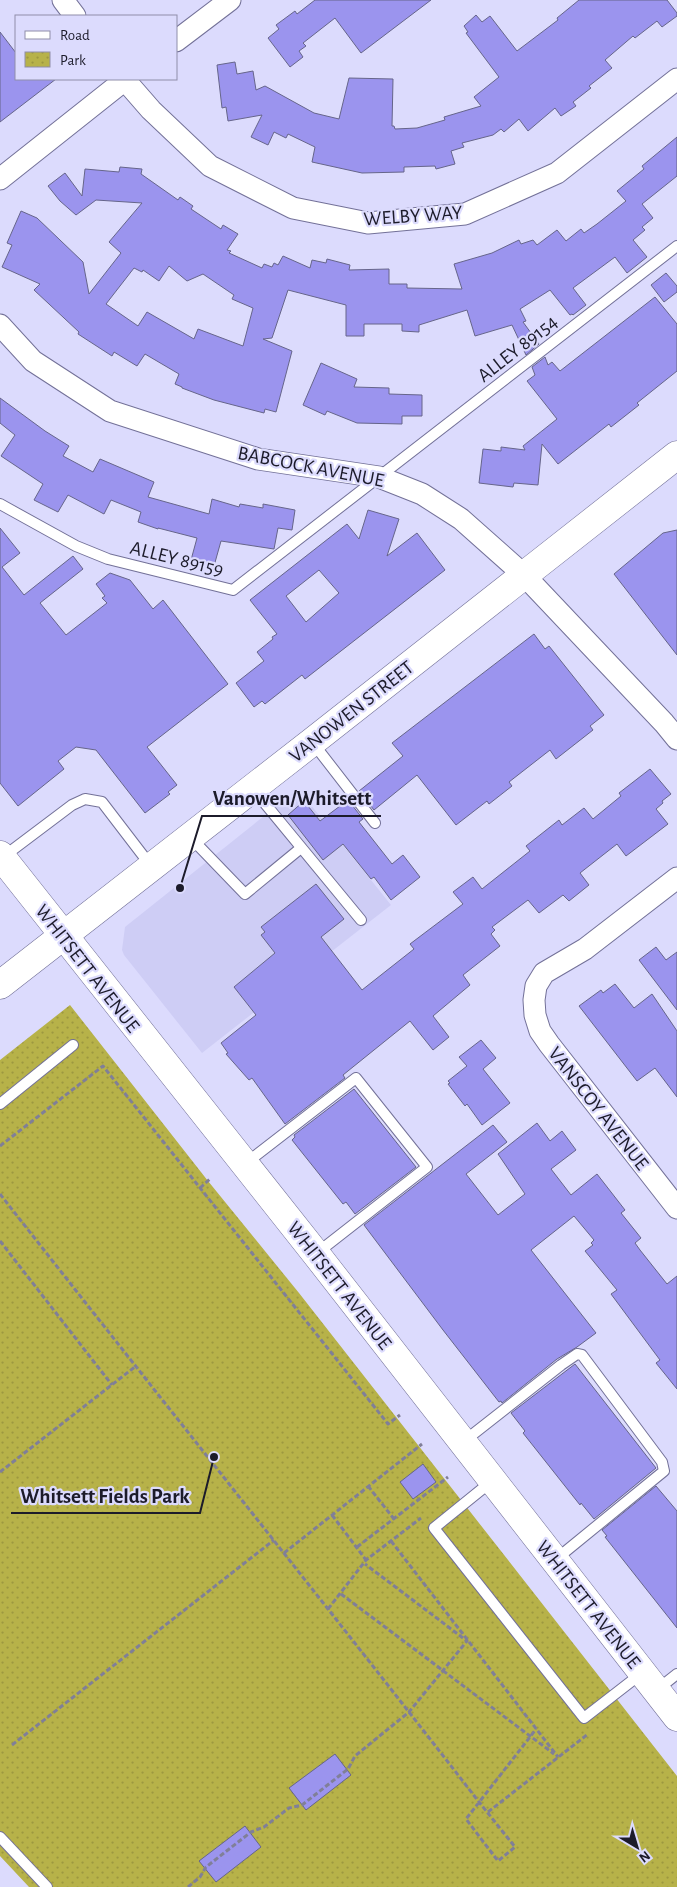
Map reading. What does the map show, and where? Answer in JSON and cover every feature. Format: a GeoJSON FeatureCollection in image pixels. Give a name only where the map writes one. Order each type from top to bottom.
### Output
{"type":"FeatureCollection","features":[{"type":"Feature","properties":{"kind":"main road","name":"VANOWEN STREET"},"geometry":{"type":"LineString","coordinates":[[0,985],[524,575],[672,462]]}},
{"type":"Feature","properties":{"kind":"main road","name":"WHITSETT AVENUE"},"geometry":{"type":"LineString","coordinates":[[1,857],[316,1254],[555,1560],[659,1679],[677,1717]]}},
{"type":"Feature","properties":{"kind":"street"},"geometry":{"type":"LineString","coordinates":[[63,0],[74,15]]}},
{"type":"Feature","properties":{"kind":"street"},"geometry":{"type":"LineString","coordinates":[[178,39],[230,0]]}},
{"type":"Feature","properties":{"kind":"street","name":"WELBY WAY"},"geometry":{"type":"LineString","coordinates":[[126,80],[151,110],[210,166],[293,208],[368,222],[465,214],[557,173],[677,79]]}},
{"type":"Feature","properties":{"kind":"street"},"geometry":{"type":"LineString","coordinates":[[0,179],[124,80]]}},
{"type":"Feature","properties":{"kind":"street","name":"BABCOCK AVENUE"},"geometry":{"type":"LineString","coordinates":[[0,325],[33,361],[110,411],[258,459],[379,478],[422,494],[461,519],[524,575],[677,739]]}},
{"type":"Feature","properties":{"kind":"street","name":"VANSCOY AVENUE"},"geometry":{"type":"LineString","coordinates":[[677,878],[585,949],[544,973],[536,986],[534,1000],[535,1015],[540,1031],[677,1208]]}},
{"type":"Feature","properties":{"kind":"lane","name":"ALLEY 89154"},"geometry":{"type":"LineString","coordinates":[[379,478],[677,246]]}},
{"type":"Feature","properties":{"kind":"lane","name":"ALLEY 89159"},"geometry":{"type":"LineString","coordinates":[[0,504],[76,546],[108,559],[233,590],[379,478]]}},
{"type":"Feature","properties":{"kind":"lane"},"geometry":{"type":"LineString","coordinates":[[312,742],[375,823]]}},
{"type":"Feature","properties":{"kind":"lane"},"geometry":{"type":"LineString","coordinates":[[253,788],[361,920]]}},
{"type":"Feature","properties":{"kind":"lane"},"geometry":{"type":"LineString","coordinates":[[1,857],[72,805],[85,799],[102,802],[152,866]]}},
{"type":"Feature","properties":{"kind":"lane"},"geometry":{"type":"LineString","coordinates":[[190,837],[245,894],[302,848]]}},
{"type":"Feature","properties":{"kind":"lane"},"geometry":{"type":"LineString","coordinates":[[0,1104],[73,1045]]}},
{"type":"Feature","properties":{"kind":"lane"},"geometry":{"type":"LineString","coordinates":[[244,1164],[356,1078],[428,1167],[316,1254]]}},
{"type":"Feature","properties":{"kind":"lane"},"geometry":{"type":"LineString","coordinates":[[462,1443],[561,1365],[577,1354],[582,1355],[662,1462],[664,1471],[555,1560]]}},
{"type":"Feature","properties":{"kind":"lane"},"geometry":{"type":"LineString","coordinates":[[492,1481],[434,1528],[584,1718],[659,1679]]}},
{"type":"Feature","properties":{"kind":"lane"},"geometry":{"type":"LineString","coordinates":[[0,1837],[47,1887]]}},
{"type":"Feature","properties":{"kind":"path"},"geometry":{"type":"LineString","coordinates":[[0,1146],[103,1066],[388,1424],[400,1415]]}},
{"type":"Feature","properties":{"kind":"path"},"geometry":{"type":"LineString","coordinates":[[200,1188],[211,1178]]}},
{"type":"Feature","properties":{"kind":"path"},"geometry":{"type":"LineString","coordinates":[[0,1194],[2,1199],[274,1540],[479,1802],[515,1847],[498,1861],[466,1820],[479,1802],[530,1737],[536,1728]]}},
{"type":"Feature","properties":{"kind":"path"},"geometry":{"type":"LineString","coordinates":[[0,1241],[112,1385]]}},
{"type":"Feature","properties":{"kind":"path"},"geometry":{"type":"LineString","coordinates":[[0,1472],[136,1366]]}},
{"type":"Feature","properties":{"kind":"path"},"geometry":{"type":"LineString","coordinates":[[284,1553],[422,1444]]}},
{"type":"Feature","properties":{"kind":"path"},"geometry":{"type":"LineString","coordinates":[[357,1547],[448,1477]]}},
{"type":"Feature","properties":{"kind":"path"},"geometry":{"type":"LineString","coordinates":[[368,1486],[394,1519]]}},
{"type":"Feature","properties":{"kind":"path"},"geometry":{"type":"LineString","coordinates":[[328,1609],[366,1562],[428,1513]]}},
{"type":"Feature","properties":{"kind":"path"},"geometry":{"type":"LineString","coordinates":[[332,1515],[366,1562],[467,1641]]}},
{"type":"Feature","properties":{"kind":"path"},"geometry":{"type":"LineString","coordinates":[[12,1745],[274,1540]]}},
{"type":"Feature","properties":{"kind":"path"},"geometry":{"type":"LineString","coordinates":[[391,1541],[558,1757]]}},
{"type":"Feature","properties":{"kind":"path"},"geometry":{"type":"LineString","coordinates":[[341,1594],[558,1757]]}},
{"type":"Feature","properties":{"kind":"path"},"geometry":{"type":"LineString","coordinates":[[188,1887],[200,1878],[206,1867],[251,1832],[264,1827],[289,1808],[302,1805],[348,1769],[354,1756],[409,1712],[467,1641]]}},
{"type":"Feature","properties":{"kind":"path"},"geometry":{"type":"LineString","coordinates":[[488,1812],[589,1733]]}},
{"type":"Feature","properties":{"kind":"shaded area"},"geometry":{"type":"Polygon","coordinates":[[[298,789],[391,905],[202,1053],[124,955],[122,950],[125,927],[298,789]]]}},
{"type":"Feature","properties":{"kind":"green space"},"geometry":{"type":"Polygon","coordinates":[[[70,1005],[208,1181],[299,1293],[677,1776],[677,1887],[29,1887],[0,1856],[0,1060],[70,1005]]]}},
{"type":"Feature","properties":{"kind":"building"},"geometry":{"type":"Polygon","coordinates":[[[315,0],[431,0],[361,53],[335,18],[303,43],[306,46],[299,51],[303,57],[290,67],[268,38],[279,29],[276,25],[295,11],[297,14],[315,0]]]}},
{"type":"Feature","properties":{"kind":"building"},"geometry":{"type":"Polygon","coordinates":[[[579,0],[667,0],[677,13],[677,16],[662,27],[657,21],[635,38],[633,36],[605,60],[612,68],[589,86],[591,88],[573,102],[576,106],[561,116],[555,108],[528,131],[519,119],[504,132],[501,129],[493,135],[462,143],[464,147],[451,151],[455,164],[436,169],[435,166],[404,167],[404,172],[362,173],[312,162],[315,147],[288,134],[286,138],[274,132],[268,145],[251,137],[262,115],[228,121],[226,107],[222,108],[217,65],[235,62],[237,74],[253,71],[256,90],[265,86],[314,113],[339,119],[349,78],[393,79],[392,126],[395,129],[417,128],[445,120],[444,117],[481,106],[474,97],[499,77],[466,33],[468,32],[464,26],[476,15],[482,22],[490,16],[517,51],[558,20],[557,18],[579,0]]]}},
{"type":"Feature","properties":{"kind":"building"},"geometry":{"type":"Polygon","coordinates":[[[0,32],[15,52],[15,80],[55,80],[0,122],[0,32]]]}},
{"type":"Feature","properties":{"kind":"building"},"geometry":{"type":"Polygon","coordinates":[[[677,137],[677,176],[642,204],[653,218],[642,227],[645,230],[633,240],[647,257],[627,273],[615,257],[573,288],[586,305],[573,315],[570,315],[550,290],[520,309],[526,321],[523,322],[539,344],[526,355],[512,325],[475,336],[467,310],[419,325],[419,332],[402,331],[402,324],[364,324],[364,336],[346,336],[346,305],[288,290],[272,338],[263,339],[292,351],[276,412],[265,409],[264,413],[214,400],[182,388],[175,384],[179,374],[145,354],[137,366],[114,352],[112,356],[78,334],[79,332],[34,290],[40,284],[2,267],[12,245],[7,243],[21,211],[37,218],[83,262],[89,294],[121,253],[109,242],[142,203],[96,200],[76,215],[60,201],[48,186],[65,173],[82,196],[85,169],[119,172],[120,167],[142,169],[141,174],[178,200],[180,197],[193,206],[191,209],[221,229],[223,225],[238,234],[227,250],[231,251],[229,253],[262,268],[264,264],[272,267],[274,263],[278,265],[283,256],[310,268],[312,260],[326,263],[327,259],[350,265],[349,270],[389,269],[389,284],[407,284],[407,288],[462,289],[454,264],[492,253],[519,240],[521,244],[533,240],[537,245],[557,230],[566,241],[581,229],[584,233],[626,201],[617,191],[644,169],[642,166],[677,137]],[[169,266],[159,281],[143,270],[142,272],[134,268],[106,304],[138,326],[147,312],[194,339],[198,329],[243,346],[253,308],[232,299],[234,295],[203,274],[187,281],[169,266]]]}},
{"type":"Feature","properties":{"kind":"building"},"geometry":{"type":"Polygon","coordinates":[[[666,273],[677,286],[677,292],[664,302],[651,285],[666,273]]]}},
{"type":"Feature","properties":{"kind":"building"},"geometry":{"type":"Polygon","coordinates":[[[655,297],[677,324],[677,371],[611,427],[609,424],[558,464],[542,444],[538,485],[514,483],[513,487],[479,483],[483,449],[501,451],[501,447],[525,450],[523,446],[557,419],[527,381],[535,375],[532,367],[545,357],[548,365],[552,362],[560,371],[655,297]]]}},
{"type":"Feature","properties":{"kind":"building"},"geometry":{"type":"Polygon","coordinates":[[[321,363],[357,379],[354,387],[389,388],[389,394],[422,395],[422,416],[402,416],[402,424],[357,423],[327,411],[325,415],[303,405],[321,363]]]}},
{"type":"Feature","properties":{"kind":"building"},"geometry":{"type":"Polygon","coordinates":[[[0,398],[69,446],[63,456],[93,472],[100,459],[154,482],[148,497],[209,514],[212,499],[239,507],[240,504],[263,508],[263,504],[295,510],[292,530],[278,528],[274,549],[221,541],[214,566],[191,560],[197,538],[158,529],[138,522],[141,512],[111,500],[104,514],[68,495],[58,512],[34,500],[43,484],[1,456],[15,435],[0,423],[0,398]]]}},
{"type":"Feature","properties":{"kind":"building"},"geometry":{"type":"Polygon","coordinates":[[[368,510],[399,519],[387,556],[417,533],[445,570],[305,679],[302,675],[265,704],[262,701],[254,707],[236,683],[264,661],[257,652],[277,634],[250,600],[347,524],[359,539],[368,510]],[[319,570],[286,596],[306,622],[339,593],[319,570]]]}},
{"type":"Feature","properties":{"kind":"building"},"geometry":{"type":"Polygon","coordinates":[[[0,528],[20,553],[2,567],[24,595],[73,556],[83,569],[40,603],[66,635],[107,603],[102,598],[105,596],[96,584],[110,573],[130,580],[153,609],[163,600],[228,684],[147,747],[177,785],[168,792],[170,794],[145,813],[96,750],[76,747],[58,761],[64,769],[18,806],[0,783],[0,528]]]}},
{"type":"Feature","properties":{"kind":"building"},"geometry":{"type":"Polygon","coordinates":[[[677,530],[677,655],[614,574],[663,533],[677,530]]]}},
{"type":"Feature","properties":{"kind":"building"},"geometry":{"type":"Polygon","coordinates":[[[534,634],[545,649],[549,646],[604,715],[590,726],[593,730],[556,759],[550,750],[509,782],[512,786],[489,804],[487,801],[456,825],[417,775],[374,810],[359,791],[403,756],[392,743],[534,634]]]}},
{"type":"Feature","properties":{"kind":"building"},"geometry":{"type":"Polygon","coordinates":[[[650,769],[671,794],[656,809],[668,824],[626,856],[617,844],[580,873],[589,885],[569,901],[563,895],[539,913],[528,900],[492,927],[495,930],[491,934],[500,946],[463,975],[470,985],[433,1016],[449,1037],[433,1050],[410,1021],[343,1075],[345,1078],[285,1124],[252,1078],[249,1080],[226,1054],[228,1053],[221,1043],[256,1015],[234,987],[275,953],[261,935],[265,932],[261,927],[316,884],[344,919],[321,937],[362,990],[414,949],[410,944],[463,904],[453,892],[473,877],[482,889],[530,851],[526,846],[559,820],[562,825],[584,808],[593,819],[621,796],[619,793],[650,769]]]}},
{"type":"Feature","properties":{"kind":"building"},"geometry":{"type":"Polygon","coordinates":[[[348,800],[363,819],[359,822],[392,864],[403,855],[420,877],[391,900],[374,877],[371,879],[343,844],[323,860],[288,815],[304,801],[320,821],[348,800]]]}},
{"type":"Feature","properties":{"kind":"building"},"geometry":{"type":"Polygon","coordinates":[[[656,947],[666,960],[677,952],[677,1010],[639,960],[656,947]]]}},
{"type":"Feature","properties":{"kind":"building"},"geometry":{"type":"Polygon","coordinates":[[[615,984],[634,1008],[652,994],[677,1031],[677,1097],[655,1068],[637,1081],[579,1006],[601,990],[603,993],[615,984]]]}},
{"type":"Feature","properties":{"kind":"building"},"geometry":{"type":"Polygon","coordinates":[[[481,1040],[496,1058],[483,1069],[510,1103],[482,1125],[467,1104],[465,1106],[448,1084],[450,1083],[448,1081],[467,1066],[459,1057],[481,1040]]]}},
{"type":"Feature","properties":{"kind":"building"},"geometry":{"type":"Polygon","coordinates":[[[354,1089],[416,1167],[355,1214],[346,1202],[343,1204],[292,1140],[295,1137],[294,1135],[354,1089]]]}},
{"type":"Feature","properties":{"kind":"building"},"geometry":{"type":"Polygon","coordinates":[[[537,1123],[550,1141],[562,1131],[576,1150],[551,1169],[571,1195],[597,1174],[625,1210],[621,1213],[641,1238],[635,1243],[640,1250],[667,1284],[677,1276],[677,1389],[656,1363],[660,1360],[611,1294],[617,1290],[585,1251],[593,1245],[591,1243],[594,1240],[574,1216],[531,1250],[596,1333],[557,1359],[502,1403],[501,1401],[499,1402],[443,1330],[364,1225],[493,1125],[507,1142],[466,1174],[498,1215],[525,1194],[498,1154],[537,1123]]]}},
{"type":"Feature","properties":{"kind":"building"},"geometry":{"type":"Polygon","coordinates":[[[575,1364],[656,1468],[594,1519],[581,1503],[580,1505],[523,1433],[525,1431],[511,1413],[575,1364]]]}},
{"type":"Feature","properties":{"kind":"building"},"geometry":{"type":"Polygon","coordinates":[[[423,1464],[436,1482],[413,1499],[400,1482],[423,1464]]]}},
{"type":"Feature","properties":{"kind":"building"},"geometry":{"type":"Polygon","coordinates":[[[656,1486],[677,1511],[677,1628],[605,1537],[607,1536],[602,1530],[656,1486]]]}},
{"type":"Feature","properties":{"kind":"building"},"geometry":{"type":"Polygon","coordinates":[[[335,1754],[351,1775],[306,1810],[289,1788],[335,1754]]]}},
{"type":"Feature","properties":{"kind":"building"},"geometry":{"type":"Polygon","coordinates":[[[245,1826],[261,1847],[216,1882],[199,1861],[245,1826]]]}},
{"type":"Feature","properties":{"kind":"place","name":"Vanowen/Whitsett"},"geometry":{"type":"Point","coordinates":[180,888]}},
{"type":"Feature","properties":{"kind":"place","name":"Whitsett Fields Park"},"geometry":{"type":"Point","coordinates":[214,1457]}}]}
